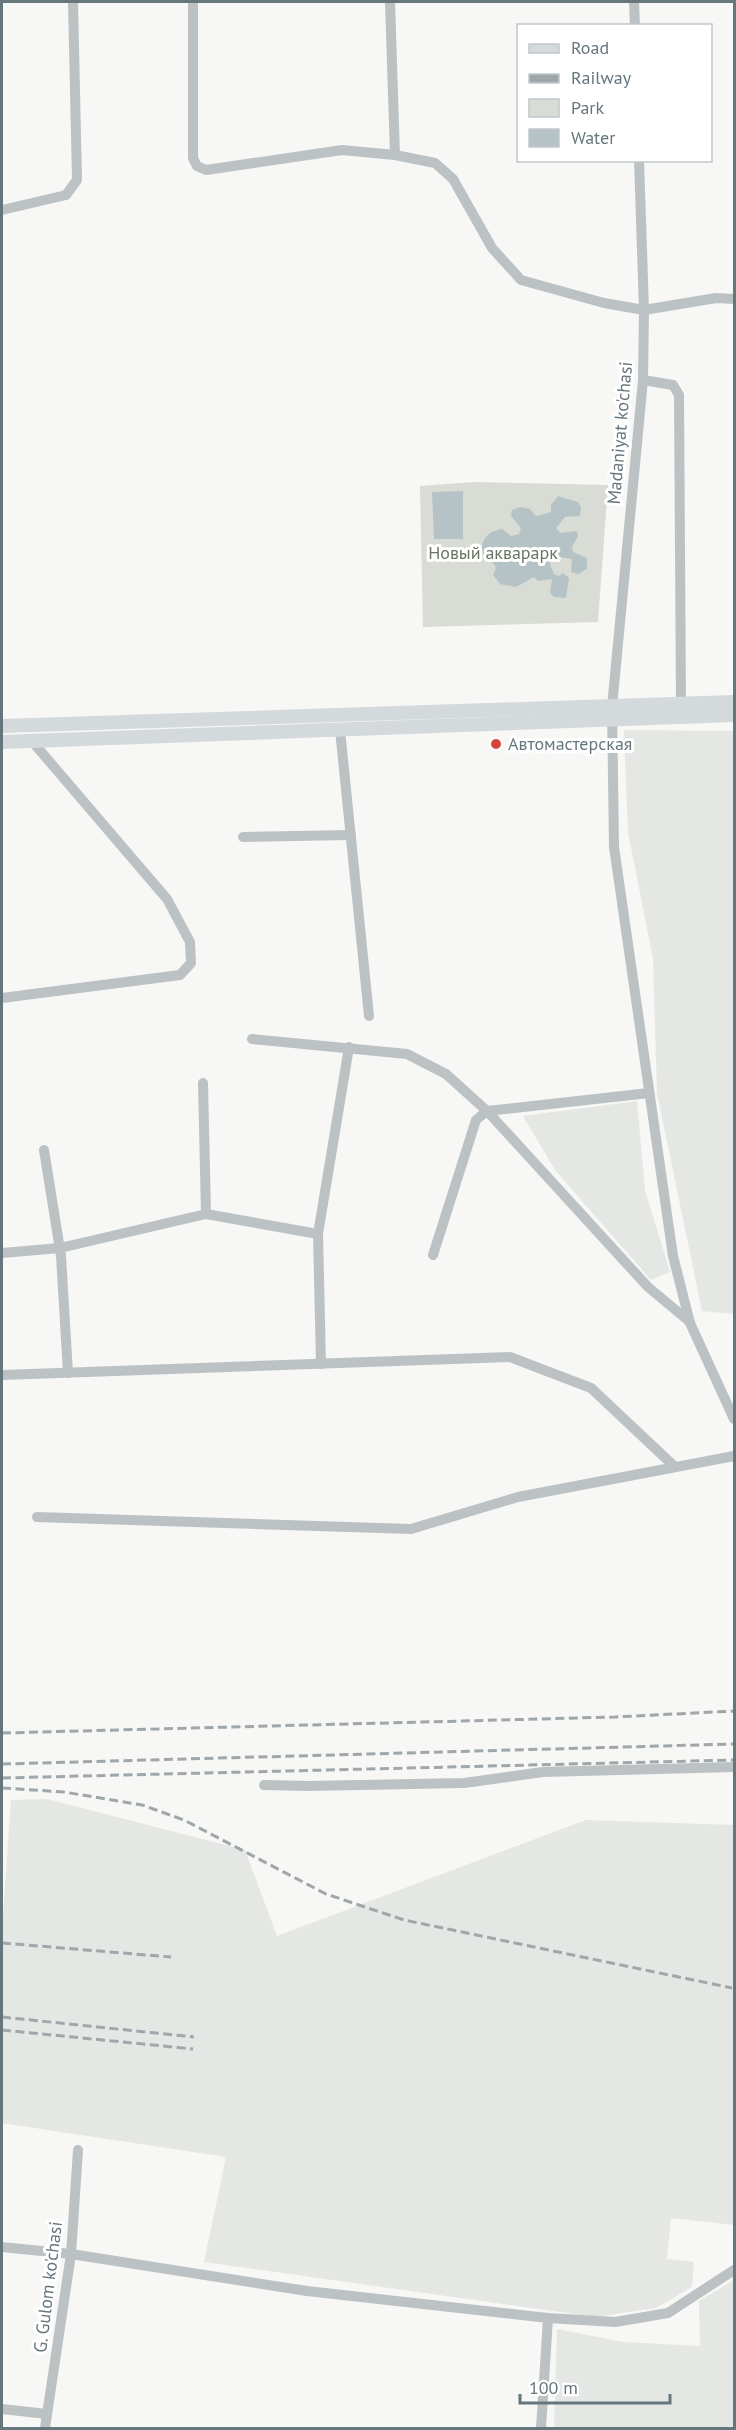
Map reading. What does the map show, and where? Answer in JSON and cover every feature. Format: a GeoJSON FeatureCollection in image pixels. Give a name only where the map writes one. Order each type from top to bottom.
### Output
{"type":"FeatureCollection","features":[{"type":"Feature","properties":{"kind":"main road"},"geometry":{"type":"LineString","coordinates":[[2,742],[340,730],[612,714],[681,705],[735,702]]}},
{"type":"Feature","properties":{"kind":"main road"},"geometry":{"type":"LineString","coordinates":[[2,726],[612,714],[735,715]]}},
{"type":"Feature","properties":{"kind":"street"},"geometry":{"type":"LineString","coordinates":[[2,210],[66,195],[77,180],[73,2]]}},
{"type":"Feature","properties":{"kind":"street"},"geometry":{"type":"LineString","coordinates":[[193,2],[193,158],[197,166],[206,170],[342,150],[394,155],[435,163],[453,179],[492,248],[520,280],[604,303],[644,310],[716,298],[735,299]]}},
{"type":"Feature","properties":{"kind":"street"},"geometry":{"type":"LineString","coordinates":[[390,2],[394,155]]}},
{"type":"Feature","properties":{"kind":"street"},"geometry":{"type":"LineString","coordinates":[[634,2],[635,24]]}},
{"type":"Feature","properties":{"kind":"street","name":"Madaniyat ko'chasi"},"geometry":{"type":"LineString","coordinates":[[639,162],[644,310],[643,380],[612,714],[614,847],[673,1256],[690,1323]]}},
{"type":"Feature","properties":{"kind":"street"},"geometry":{"type":"LineString","coordinates":[[643,380],[673,385],[679,395],[681,705]]}},
{"type":"Feature","properties":{"kind":"street"},"geometry":{"type":"LineString","coordinates":[[340,730],[369,1016]]}},
{"type":"Feature","properties":{"kind":"street"},"geometry":{"type":"LineString","coordinates":[[2,998],[180,975],[191,963],[190,942],[167,899],[31,740]]}},
{"type":"Feature","properties":{"kind":"street"},"geometry":{"type":"LineString","coordinates":[[243,837],[351,835]]}},
{"type":"Feature","properties":{"kind":"street"},"geometry":{"type":"LineString","coordinates":[[252,1039],[407,1054],[446,1074],[487,1111],[648,1287],[690,1323],[735,1419]]}},
{"type":"Feature","properties":{"kind":"street"},"geometry":{"type":"LineString","coordinates":[[321,1364],[318,1234],[349,1047]]}},
{"type":"Feature","properties":{"kind":"street"},"geometry":{"type":"LineString","coordinates":[[203,1083],[206,1214]]}},
{"type":"Feature","properties":{"kind":"street"},"geometry":{"type":"LineString","coordinates":[[433,1255],[476,1120],[487,1111],[650,1093]]}},
{"type":"Feature","properties":{"kind":"street"},"geometry":{"type":"LineString","coordinates":[[44,1150],[60,1248],[68,1373]]}},
{"type":"Feature","properties":{"kind":"street"},"geometry":{"type":"LineString","coordinates":[[2,1253],[60,1248],[206,1214],[318,1234]]}},
{"type":"Feature","properties":{"kind":"street"},"geometry":{"type":"LineString","coordinates":[[2,1375],[510,1357],[591,1388],[675,1467]]}},
{"type":"Feature","properties":{"kind":"street"},"geometry":{"type":"LineString","coordinates":[[36,1517],[411,1529],[518,1497],[735,1456]]}},
{"type":"Feature","properties":{"kind":"street"},"geometry":{"type":"LineString","coordinates":[[264,1785],[464,1783],[543,1772],[735,1767]]}},
{"type":"Feature","properties":{"kind":"street","name":"G. Gulom ko'chasi"},"geometry":{"type":"LineString","coordinates":[[45,2428],[72,2254],[78,2150]]}},
{"type":"Feature","properties":{"kind":"street"},"geometry":{"type":"LineString","coordinates":[[2,2247],[72,2254],[307,2291],[548,2318],[615,2322],[668,2313],[735,2270]]}},
{"type":"Feature","properties":{"kind":"street"},"geometry":{"type":"LineString","coordinates":[[541,2428],[548,2318]]}},
{"type":"Feature","properties":{"kind":"street"},"geometry":{"type":"LineString","coordinates":[[2,2409],[47,2414]]}},
{"type":"Feature","properties":{"kind":"shaded area"},"geometry":{"type":"Polygon","coordinates":[[[624,730],[734,731],[734,1314],[702,1311],[657,1093],[653,959],[628,832],[624,730]]]}},
{"type":"Feature","properties":{"kind":"shaded area"},"geometry":{"type":"Polygon","coordinates":[[[637,1101],[645,1190],[670,1272],[651,1280],[555,1170],[523,1116],[637,1101]]]}},
{"type":"Feature","properties":{"kind":"shaded area"},"geometry":{"type":"Polygon","coordinates":[[[47,1799],[245,1850],[277,1936],[586,1820],[734,1825],[734,2225],[671,2218],[667,2259],[694,2262],[692,2287],[656,2308],[596,2317],[204,2262],[226,2157],[2,2123],[2,1931],[11,1800],[47,1799]]]}},
{"type":"Feature","properties":{"kind":"shaded area"},"geometry":{"type":"Polygon","coordinates":[[[734,2280],[734,2428],[554,2428],[557,2329],[623,2342],[700,2346],[699,2301],[734,2280]]]}},
{"type":"Feature","properties":{"kind":"green space","name":"Новый акварарк"},"geometry":{"type":"Polygon","coordinates":[[[474,482],[608,485],[598,622],[423,627],[420,486],[474,482]]]}},
{"type":"Feature","properties":{"kind":"water"},"geometry":{"type":"Polygon","coordinates":[[[463,491],[463,539],[434,539],[432,492],[463,491]]]}},
{"type":"Feature","properties":{"kind":"water"},"geometry":{"type":"Polygon","coordinates":[[[558,496],[578,502],[581,507],[580,516],[565,517],[556,528],[560,533],[577,531],[578,536],[572,547],[573,552],[587,558],[587,569],[578,574],[571,572],[572,559],[552,556],[550,564],[554,574],[559,576],[563,573],[569,578],[566,598],[554,597],[550,593],[552,579],[538,581],[534,577],[516,587],[500,584],[493,575],[495,565],[481,550],[485,538],[494,531],[502,529],[511,536],[519,534],[521,528],[511,516],[512,510],[520,507],[530,509],[536,516],[551,512],[551,505],[558,496]]]}},
{"type":"Feature","properties":{"kind":"railway"},"geometry":{"type":"LineString","coordinates":[[2,1733],[615,1717],[734,1711]]}},
{"type":"Feature","properties":{"kind":"railway"},"geometry":{"type":"LineString","coordinates":[[2,1764],[734,1744]]}},
{"type":"Feature","properties":{"kind":"railway"},"geometry":{"type":"LineString","coordinates":[[2,1778],[734,1760]]}},
{"type":"Feature","properties":{"kind":"railway"},"geometry":{"type":"LineString","coordinates":[[2,1788],[64,1792],[142,1805],[184,1820],[326,1894],[404,1920],[732,1988]]}},
{"type":"Feature","properties":{"kind":"railway"},"geometry":{"type":"LineString","coordinates":[[2,1943],[171,1957]]}},
{"type":"Feature","properties":{"kind":"railway"},"geometry":{"type":"LineString","coordinates":[[2,2017],[194,2037]]}},
{"type":"Feature","properties":{"kind":"railway"},"geometry":{"type":"LineString","coordinates":[[2,2030],[193,2049]]}},
{"type":"Feature","properties":{"kind":"place","name":"Автомастерская"},"geometry":{"type":"Point","coordinates":[496,744]}}]}
